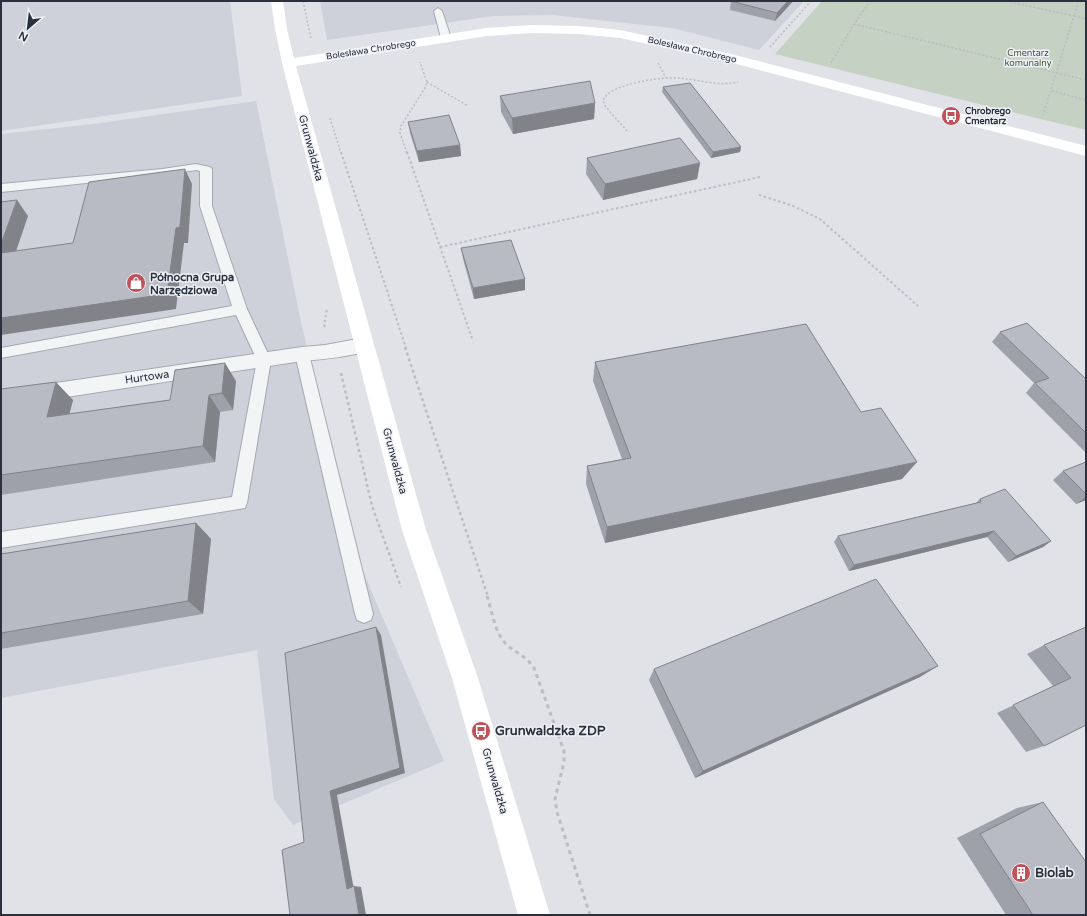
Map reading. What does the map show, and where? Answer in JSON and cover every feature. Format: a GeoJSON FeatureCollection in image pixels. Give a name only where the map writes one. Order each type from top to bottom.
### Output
{"type":"FeatureCollection","features":[{"type":"Feature","properties":{"kind":"main road","name":"Grunwaldzka"},"geometry":{"type":"LineString","coordinates":[[277,1],[281,29],[289,63],[363,345],[414,530],[465,678],[534,915]]}},
{"type":"Feature","properties":{"kind":"main road","name":"Bolesława Chrobrego"},"geometry":{"type":"LineString","coordinates":[[289,63],[487,32],[579,30],[620,34],[660,41],[722,56],[1086,151]]}},
{"type":"Feature","properties":{"kind":"street","name":"Hurtowa"},"geometry":{"type":"LineString","coordinates":[[1,399],[302,354],[325,352],[363,345]]}},
{"type":"Feature","properties":{"kind":"lane"},"geometry":{"type":"LineString","coordinates":[[438,11],[446,38]]}},
{"type":"Feature","properties":{"kind":"lane"},"geometry":{"type":"LineString","coordinates":[[1,188],[162,172],[196,167],[206,169],[206,206],[240,309],[264,360],[239,503],[1,540]]}},
{"type":"Feature","properties":{"kind":"lane"},"geometry":{"type":"LineString","coordinates":[[1,354],[240,309]]}},
{"type":"Feature","properties":{"kind":"lane"},"geometry":{"type":"LineString","coordinates":[[302,354],[364,614]]}},
{"type":"Feature","properties":{"kind":"path"},"geometry":{"type":"LineString","coordinates":[[303,1],[311,41],[322,58]]}},
{"type":"Feature","properties":{"kind":"path"},"geometry":{"type":"LineString","coordinates":[[767,50],[811,1]]}},
{"type":"Feature","properties":{"kind":"path"},"geometry":{"type":"LineString","coordinates":[[830,64],[870,1]]}},
{"type":"Feature","properties":{"kind":"path"},"geometry":{"type":"LineString","coordinates":[[1006,1],[1086,19]]}},
{"type":"Feature","properties":{"kind":"path"},"geometry":{"type":"LineString","coordinates":[[1042,119],[1052,91],[1056,72],[1078,1]]}},
{"type":"Feature","properties":{"kind":"path"},"geometry":{"type":"LineString","coordinates":[[854,24],[1086,80]]}},
{"type":"Feature","properties":{"kind":"path"},"geometry":{"type":"LineString","coordinates":[[420,61],[427,82],[425,88],[401,126],[400,133],[473,341]]}},
{"type":"Feature","properties":{"kind":"path"},"geometry":{"type":"LineString","coordinates":[[628,131],[605,106],[603,100],[607,94],[619,88],[666,78],[677,78],[716,84],[733,84],[740,82]]}},
{"type":"Feature","properties":{"kind":"path"},"geometry":{"type":"LineString","coordinates":[[427,82],[468,106]]}},
{"type":"Feature","properties":{"kind":"path"},"geometry":{"type":"LineString","coordinates":[[1052,91],[1086,100]]}},
{"type":"Feature","properties":{"kind":"path"},"geometry":{"type":"LineString","coordinates":[[329,115],[500,635],[507,645],[528,659],[534,668],[564,751],[564,762],[555,799],[556,812],[590,915]]}},
{"type":"Feature","properties":{"kind":"path"},"geometry":{"type":"LineString","coordinates":[[440,247],[760,177]]}},
{"type":"Feature","properties":{"kind":"path"},"geometry":{"type":"LineString","coordinates":[[759,195],[791,204],[808,211],[820,219],[918,306]]}},
{"type":"Feature","properties":{"kind":"shaded area"},"geometry":{"type":"Polygon","coordinates":[[[1,1],[230,1],[242,96],[1,131],[1,1]]]}},
{"type":"Feature","properties":{"kind":"shaded area"},"geometry":{"type":"Polygon","coordinates":[[[320,1],[804,1],[759,50],[672,28],[552,15],[493,16],[327,40],[320,1]]]}},
{"type":"Feature","properties":{"kind":"shaded area"},"geometry":{"type":"Polygon","coordinates":[[[256,101],[302,327],[362,569],[444,761],[293,825],[274,799],[257,650],[1,698],[1,134],[93,124],[256,101]]]}},
{"type":"Feature","properties":{"kind":"green space","name":"Cmentarz komunalny"},"geometry":{"type":"Polygon","coordinates":[[[822,1],[1086,1],[1086,130],[775,54],[822,1]]]}},
{"type":"Feature","properties":{"kind":"building"},"geometry":{"type":"Polygon","coordinates":[[[731,1],[788,1],[777,13],[731,1]]]}},
{"type":"Feature","properties":{"kind":"building"},"geometry":{"type":"Polygon","coordinates":[[[590,81],[595,103],[512,118],[500,96],[590,81]]]}},
{"type":"Feature","properties":{"kind":"building"},"geometry":{"type":"Polygon","coordinates":[[[690,83],[741,147],[713,152],[663,87],[690,83]]]}},
{"type":"Feature","properties":{"kind":"building"},"geometry":{"type":"Polygon","coordinates":[[[449,115],[460,145],[417,151],[408,122],[449,115]]]}},
{"type":"Feature","properties":{"kind":"building"},"geometry":{"type":"Polygon","coordinates":[[[680,138],[700,163],[605,184],[587,158],[680,138]]]}},
{"type":"Feature","properties":{"kind":"building"},"geometry":{"type":"Polygon","coordinates":[[[185,169],[180,227],[176,228],[167,294],[1,318],[1,253],[73,243],[89,182],[185,169]]]}},
{"type":"Feature","properties":{"kind":"building"},"geometry":{"type":"Polygon","coordinates":[[[17,200],[1,244],[1,202],[17,200]]]}},
{"type":"Feature","properties":{"kind":"building"},"geometry":{"type":"Polygon","coordinates":[[[511,240],[525,279],[473,288],[461,248],[511,240]]]}},
{"type":"Feature","properties":{"kind":"building"},"geometry":{"type":"Polygon","coordinates":[[[1027,323],[1086,379],[1086,433],[1035,383],[1049,378],[1000,332],[1027,323]]]}},
{"type":"Feature","properties":{"kind":"building"},"geometry":{"type":"Polygon","coordinates":[[[806,324],[861,412],[881,408],[917,462],[607,527],[587,466],[631,458],[595,362],[806,324]]]}},
{"type":"Feature","properties":{"kind":"building"},"geometry":{"type":"Polygon","coordinates":[[[225,363],[222,393],[209,395],[203,446],[1,475],[1,389],[56,382],[47,417],[170,400],[175,370],[225,363]]]}},
{"type":"Feature","properties":{"kind":"building"},"geometry":{"type":"Polygon","coordinates":[[[1086,462],[1086,494],[1063,471],[1086,462]]]}},
{"type":"Feature","properties":{"kind":"building"},"geometry":{"type":"Polygon","coordinates":[[[1005,489],[1051,541],[1016,556],[994,531],[854,565],[838,536],[981,502],[980,499],[1005,489]]]}},
{"type":"Feature","properties":{"kind":"building"},"geometry":{"type":"Polygon","coordinates":[[[196,523],[188,601],[1,633],[1,554],[196,523]]]}},
{"type":"Feature","properties":{"kind":"building"},"geometry":{"type":"Polygon","coordinates":[[[876,579],[938,666],[703,771],[654,669],[876,579]]]}},
{"type":"Feature","properties":{"kind":"building"},"geometry":{"type":"Polygon","coordinates":[[[376,627],[400,768],[330,791],[347,889],[354,886],[359,915],[290,915],[282,850],[304,842],[285,653],[376,627]]]}},
{"type":"Feature","properties":{"kind":"building"},"geometry":{"type":"Polygon","coordinates":[[[1086,627],[1086,725],[1044,746],[1013,705],[1071,678],[1044,645],[1086,627]]]}},
{"type":"Feature","properties":{"kind":"building","name":"Biolab"},"geometry":{"type":"Polygon","coordinates":[[[1043,802],[1086,862],[1086,915],[1033,915],[980,834],[1043,802]]]}},
{"type":"Feature","properties":{"kind":"place","name":"Chrobrego Cmentarz"},"geometry":{"type":"Point","coordinates":[951,116]}},
{"type":"Feature","properties":{"kind":"place","name":"Północna Grupa Narzędziowa"},"geometry":{"type":"Point","coordinates":[136,283]}},
{"type":"Feature","properties":{"kind":"place","name":"Grunwaldzka ZDP"},"geometry":{"type":"Point","coordinates":[481,731]}},
{"type":"Feature","properties":{"kind":"place","name":"Biolab"},"geometry":{"type":"Point","coordinates":[1021,873]}}]}
